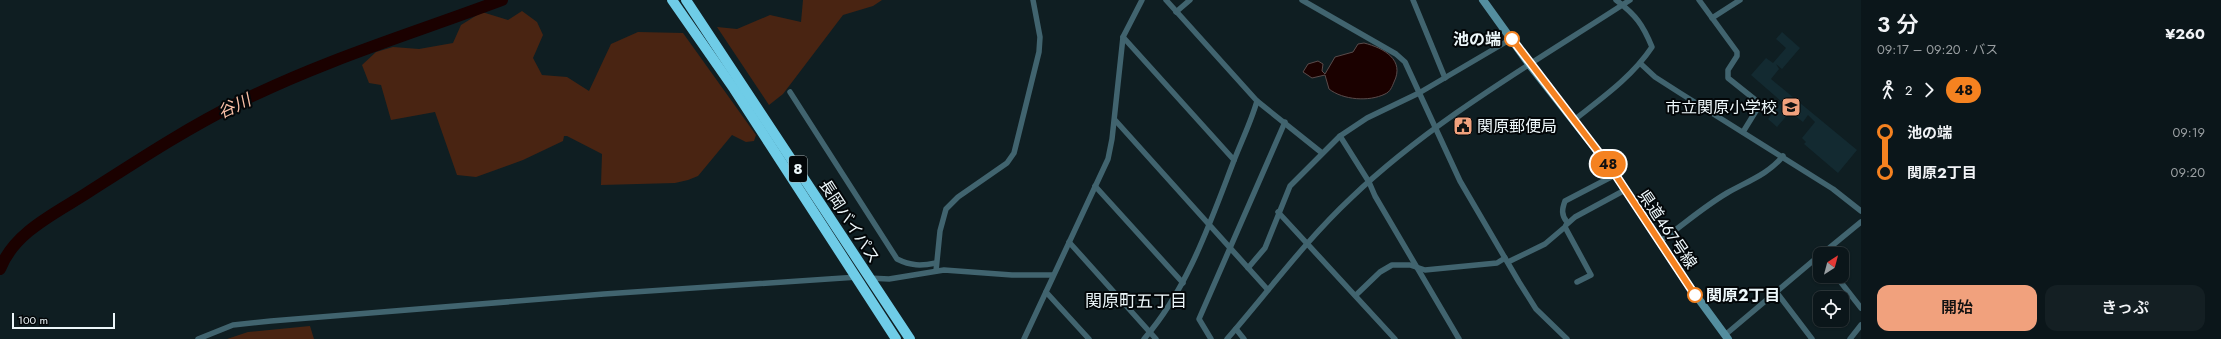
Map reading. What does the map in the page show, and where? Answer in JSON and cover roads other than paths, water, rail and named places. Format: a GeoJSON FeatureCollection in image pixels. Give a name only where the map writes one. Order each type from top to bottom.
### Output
{"type":"FeatureCollection","features":[{"type":"Feature","properties":{"kind":"highway","name":"長岡バイパス"},"geometry":{"type":"LineString","coordinates":[[672,0],[734,89],[896,339]]}},
{"type":"Feature","properties":{"kind":"highway","name":"長岡バイパス"},"geometry":{"type":"LineString","coordinates":[[686,0],[910,339]]}},
{"type":"Feature","properties":{"kind":"main road","name":"県道467号線"},"geometry":{"type":"LineString","coordinates":[[1483,0],[1529,64],[1615,174],[1659,242],[1726,337]]}},
{"type":"Feature","properties":{"kind":"street"},"geometry":{"type":"LineString","coordinates":[[936,271],[941,222],[946,210],[958,197],[1007,163],[1014,153],[1038,52],[1040,37],[1034,0]]}},
{"type":"Feature","properties":{"kind":"street"},"geometry":{"type":"LineString","coordinates":[[1024,339],[1108,159],[1115,120],[1117,84],[1123,37],[1142,0]]}},
{"type":"Feature","properties":{"kind":"street"},"geometry":{"type":"LineString","coordinates":[[1166,0],[1257,101],[1322,153]]}},
{"type":"Feature","properties":{"kind":"street"},"geometry":{"type":"LineString","coordinates":[[1176,12],[1190,0]]}},
{"type":"Feature","properties":{"kind":"street"},"geometry":{"type":"LineString","coordinates":[[1302,0],[1400,57],[1405,62],[1460,181],[1506,260],[1536,309],[1567,339]]}},
{"type":"Feature","properties":{"kind":"street"},"geometry":{"type":"LineString","coordinates":[[1413,0],[1445,78]]}},
{"type":"Feature","properties":{"kind":"street"},"geometry":{"type":"LineString","coordinates":[[1574,120],[1641,64],[1652,48],[1643,26],[1634,14],[1616,0]]}},
{"type":"Feature","properties":{"kind":"street"},"geometry":{"type":"LineString","coordinates":[[1227,339],[1308,244],[1337,212],[1369,182],[1435,129],[1486,92],[1630,0]]}},
{"type":"Feature","properties":{"kind":"street"},"geometry":{"type":"LineString","coordinates":[[1699,0],[1737,52],[1737,56],[1728,70],[1728,78],[1758,102],[1759,106],[1743,132]]}},
{"type":"Feature","properties":{"kind":"street"},"geometry":{"type":"LineString","coordinates":[[1712,18],[1740,0]]}},
{"type":"Feature","properties":{"kind":"street"},"geometry":{"type":"LineString","coordinates":[[1123,37],[1234,160]]}},
{"type":"Feature","properties":{"kind":"street"},"geometry":{"type":"LineString","coordinates":[[1248,268],[1265,248],[1278,212],[1290,186],[1340,136],[1367,118],[1419,93],[1511,39]]}},
{"type":"Feature","properties":{"kind":"street"},"geometry":{"type":"LineString","coordinates":[[1641,64],[1656,77],[1680,93],[1842,194],[1861,211]]}},
{"type":"Feature","properties":{"kind":"street"},"geometry":{"type":"LineString","coordinates":[[790,92],[898,259],[909,265],[922,266],[936,263]]}},
{"type":"Feature","properties":{"kind":"street"},"geometry":{"type":"LineString","coordinates":[[1144,339],[1171,305],[1182,283],[1234,160],[1257,101]]}},
{"type":"Feature","properties":{"kind":"street"},"geometry":{"type":"LineString","coordinates":[[1115,120],[1268,290]]}},
{"type":"Feature","properties":{"kind":"street"},"geometry":{"type":"LineString","coordinates":[[1211,339],[1199,319],[1285,122]]}},
{"type":"Feature","properties":{"kind":"street"},"geometry":{"type":"LineString","coordinates":[[1340,136],[1369,182],[1459,339]]}},
{"type":"Feature","properties":{"kind":"street"},"geometry":{"type":"LineString","coordinates":[[1659,242],[1726,194],[1777,164],[1782,156]]}},
{"type":"Feature","properties":{"kind":"street"},"geometry":{"type":"LineString","coordinates":[[1577,282],[1590,275],[1566,225],[1562,209],[1565,201],[1615,174]]}},
{"type":"Feature","properties":{"kind":"street"},"geometry":{"type":"LineString","coordinates":[[1095,186],[1182,283]]}},
{"type":"Feature","properties":{"kind":"street"},"geometry":{"type":"LineString","coordinates":[[1356,295],[1386,268],[1403,264],[1417,266],[1425,270],[1468,266],[1506,260],[1545,244],[1566,225],[1625,190]]}},
{"type":"Feature","properties":{"kind":"street"},"geometry":{"type":"LineString","coordinates":[[1278,212],[1395,339]]}},
{"type":"Feature","properties":{"kind":"street"},"geometry":{"type":"LineString","coordinates":[[1831,247],[1861,222]]}},
{"type":"Feature","properties":{"kind":"street"},"geometry":{"type":"LineString","coordinates":[[1069,242],[1156,339]]}},
{"type":"Feature","properties":{"kind":"street"},"geometry":{"type":"LineString","coordinates":[[1726,337],[1813,262]]}},
{"type":"Feature","properties":{"kind":"street"},"geometry":{"type":"LineString","coordinates":[[198,339],[227,327],[271,320],[604,294],[855,277],[889,279],[936,271],[1053,275]]}},
{"type":"Feature","properties":{"kind":"street"},"geometry":{"type":"LineString","coordinates":[[1841,283],[1861,308]]}},
{"type":"Feature","properties":{"kind":"street"},"geometry":{"type":"LineString","coordinates":[[1046,292],[1089,339]]}},
{"type":"Feature","properties":{"kind":"street"},"geometry":{"type":"LineString","coordinates":[[1777,293],[1812,339]]}},
{"type":"Feature","properties":{"kind":"street"},"geometry":{"type":"LineString","coordinates":[[1850,339],[1861,325]]}},
{"type":"Feature","properties":{"kind":"street"},"geometry":{"type":"LineString","coordinates":[[1236,329],[1244,339]]}},
{"type":"Feature","properties":{"kind":"waterway","name":"谷川"},"geometry":{"type":"LineString","coordinates":[[0,269],[6,256],[15,244],[37,225],[162,145],[220,112],[304,73],[502,0]]}},
{"type":"Feature","properties":{"kind":"place","name":"池の端"},"geometry":{"type":"Point","coordinates":[1512,39]}},
{"type":"Feature","properties":{"kind":"place","name":"市立関原小学校"},"geometry":{"type":"Point","coordinates":[1791,107]}},
{"type":"Feature","properties":{"kind":"place","name":"関原郵便局"},"geometry":{"type":"Point","coordinates":[1463,126]}},
{"type":"Feature","properties":{"kind":"place","name":"関原2丁目"},"geometry":{"type":"Point","coordinates":[1695,295]}},
{"type":"Feature","properties":{"kind":"district","name":"関原町五丁目"},"geometry":{"type":"Point","coordinates":[1136,301]}}]}
